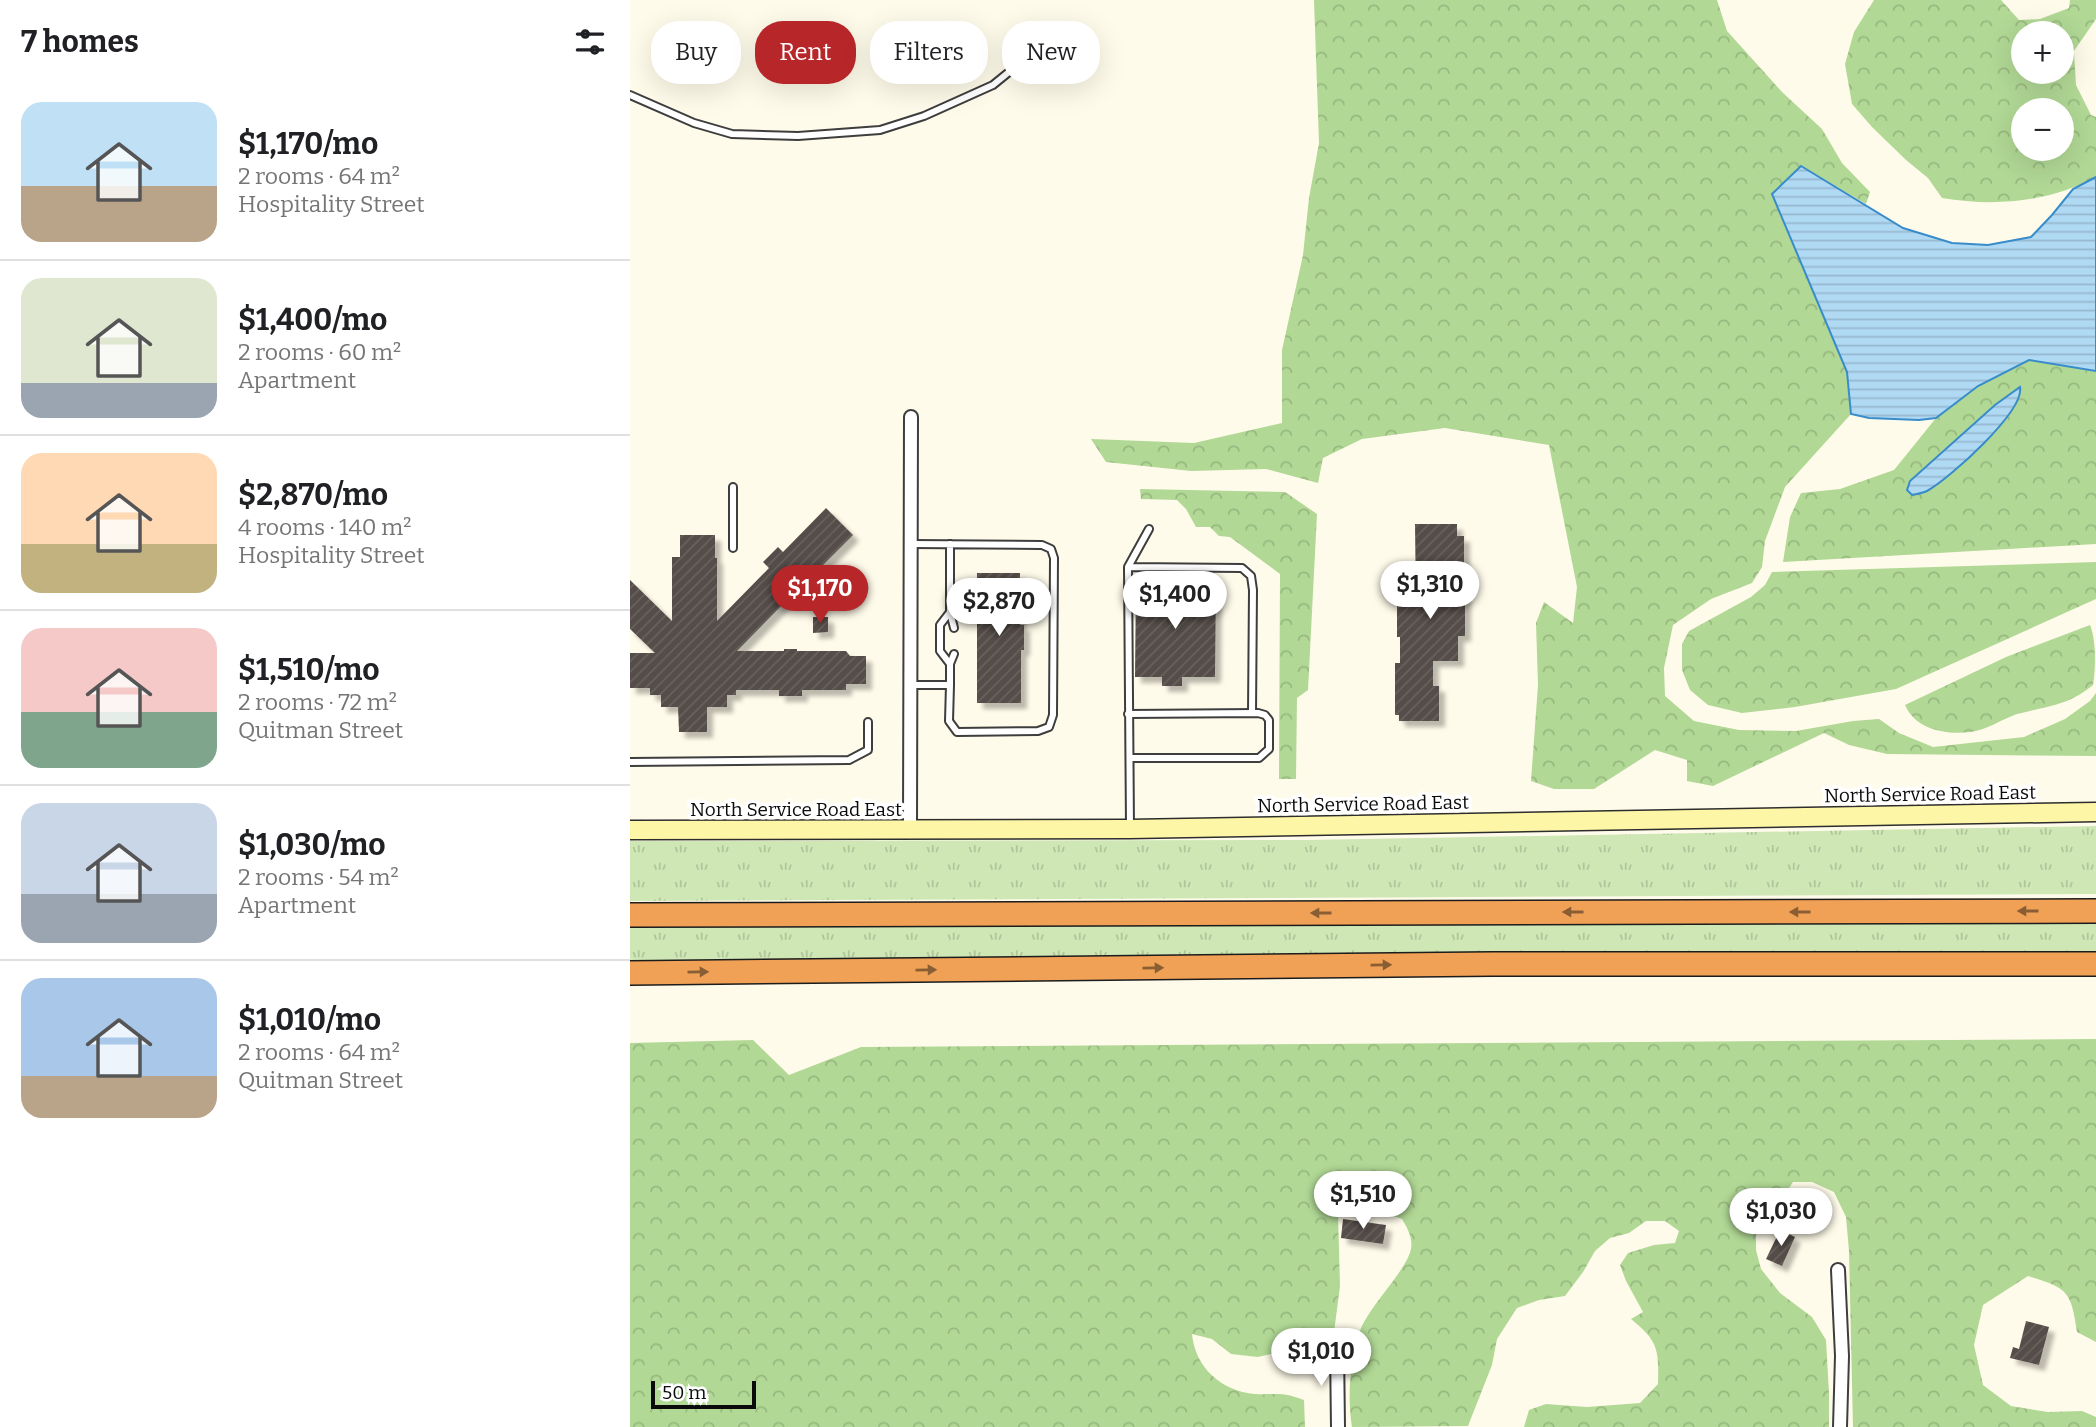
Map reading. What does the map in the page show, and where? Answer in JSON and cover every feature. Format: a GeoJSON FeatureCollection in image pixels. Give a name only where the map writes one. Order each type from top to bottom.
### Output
{"type":"FeatureCollection","features":[{"type":"Feature","properties":{"kind":"highway"},"geometry":{"type":"LineString","coordinates":[[630,915],[2096,911]]}},
{"type":"Feature","properties":{"kind":"highway"},"geometry":{"type":"LineString","coordinates":[[630,973],[1492,964],[2096,964]]}},
{"type":"Feature","properties":{"kind":"street"},"geometry":{"type":"LineString","coordinates":[[910,829],[911,417]]}},
{"type":"Feature","properties":{"kind":"street","name":"North Service Road East"},"geometry":{"type":"LineString","coordinates":[[630,830],[1130,829],[2096,812]]}},
{"type":"Feature","properties":{"kind":"street"},"geometry":{"type":"LineString","coordinates":[[1838,1270],[1842,1356],[1840,1427]]}},
{"type":"Feature","properties":{"kind":"street"},"geometry":{"type":"LineString","coordinates":[[1337,1349],[1339,1427]]}},
{"type":"Feature","properties":{"kind":"lane"},"geometry":{"type":"LineString","coordinates":[[630,95],[694,122],[732,134],[799,136],[863,132],[901,125],[993,85],[1002,78]]}},
{"type":"Feature","properties":{"kind":"lane"},"geometry":{"type":"LineString","coordinates":[[733,487],[733,548]]}},
{"type":"Feature","properties":{"kind":"lane"},"geometry":{"type":"LineString","coordinates":[[1130,829],[1128,567],[1149,529]]}},
{"type":"Feature","properties":{"kind":"lane"},"geometry":{"type":"LineString","coordinates":[[911,544],[1042,545],[1051,549],[1054,558],[1053,715],[1048,727],[1038,731],[957,732],[949,721],[950,664],[954,654]]}},
{"type":"Feature","properties":{"kind":"lane"},"geometry":{"type":"LineString","coordinates":[[950,544],[950,612],[954,628]]}},
{"type":"Feature","properties":{"kind":"lane"},"geometry":{"type":"LineString","coordinates":[[1128,567],[1242,568],[1251,576],[1252,713]]}},
{"type":"Feature","properties":{"kind":"lane"},"geometry":{"type":"LineString","coordinates":[[950,612],[940,625],[940,651],[950,664]]}},
{"type":"Feature","properties":{"kind":"lane"},"geometry":{"type":"LineString","coordinates":[[911,685],[950,685]]}},
{"type":"Feature","properties":{"kind":"lane"},"geometry":{"type":"LineString","coordinates":[[1128,714],[1252,713],[1265,715],[1269,720],[1269,749],[1259,758],[1130,758]]}},
{"type":"Feature","properties":{"kind":"lane"},"geometry":{"type":"LineString","coordinates":[[630,762],[849,760],[867,750],[867,722]]}},
{"type":"Feature","properties":{"kind":"green space"},"geometry":{"type":"Polygon","coordinates":[[[1314,0],[1717,0],[1727,31],[1782,92],[1822,129],[1842,163],[1870,192],[1866,204],[1801,166],[1772,194],[1847,372],[1851,414],[1785,487],[1765,541],[1762,567],[1752,583],[1711,599],[1673,625],[1664,668],[1665,696],[1694,721],[1739,730],[1796,731],[1879,719],[1899,733],[1933,747],[2024,737],[2065,719],[2090,701],[2096,693],[2096,756],[1887,754],[1849,745],[1824,733],[1713,786],[1687,781],[1687,760],[1655,750],[1594,789],[1554,789],[1531,781],[1538,685],[1536,623],[1544,602],[1573,623],[1577,587],[1549,445],[1445,428],[1362,439],[1323,458],[1318,483],[1266,469],[1191,471],[1106,462],[1091,439],[1194,443],[1282,423],[1282,350],[1303,255],[1309,198],[1319,143],[1314,0]]]}},
{"type":"Feature","properties":{"kind":"green space"},"geometry":{"type":"Polygon","coordinates":[[[1874,0],[2001,0],[2019,20],[2040,19],[2069,8],[2070,0],[2096,0],[2096,19],[2074,51],[2076,85],[2091,115],[2096,117],[2096,177],[2060,192],[2021,200],[1982,202],[1942,198],[1928,178],[1872,127],[1852,104],[1845,64],[1854,32],[1874,0]]]}},
{"type":"Feature","properties":{"kind":"green space"},"geometry":{"type":"Polygon","coordinates":[[[2029,360],[2096,371],[2096,544],[1783,562],[1790,517],[1801,493],[1840,489],[1894,470],[1936,418],[1978,386],[2029,360]]]}},
{"type":"Feature","properties":{"kind":"green space"},"geometry":{"type":"Polygon","coordinates":[[[1140,489],[1285,492],[1317,514],[1308,690],[1297,698],[1296,779],[1279,779],[1280,574],[1230,537],[1219,536],[1210,527],[1196,527],[1186,509],[1177,500],[1141,499],[1140,489]]]}},
{"type":"Feature","properties":{"kind":"green space"},"geometry":{"type":"Polygon","coordinates":[[[2096,562],[2096,599],[1896,689],[1795,707],[1742,713],[1708,705],[1690,690],[1682,670],[1682,644],[1689,631],[1751,597],[1765,585],[1772,572],[2096,562]]]}},
{"type":"Feature","properties":{"kind":"green space"},"geometry":{"type":"Polygon","coordinates":[[[2090,625],[2095,654],[2093,685],[2066,701],[2017,714],[1977,731],[1961,733],[1924,725],[1916,720],[1905,705],[2006,657],[2090,625]]]}},
{"type":"Feature","properties":{"kind":"green space"},"geometry":{"type":"Polygon","coordinates":[[[2096,826],[2096,894],[630,901],[630,841],[1307,840],[2096,826]]]}},
{"type":"Feature","properties":{"kind":"green space"},"geometry":{"type":"Polygon","coordinates":[[[2096,921],[2096,956],[630,963],[630,927],[2096,921]]]}},
{"type":"Feature","properties":{"kind":"green space"},"geometry":{"type":"Polygon","coordinates":[[[2096,1039],[2096,1342],[2077,1332],[2072,1308],[2065,1293],[2052,1284],[2028,1276],[1983,1305],[1974,1345],[1983,1385],[2011,1406],[2048,1412],[2082,1411],[2096,1417],[2096,1427],[1853,1427],[1846,1217],[1834,1192],[1812,1182],[1793,1182],[1780,1202],[1756,1223],[1756,1250],[1761,1269],[1780,1293],[1812,1317],[1826,1340],[1829,1427],[1524,1427],[1529,1410],[1546,1404],[1587,1407],[1640,1403],[1658,1384],[1655,1347],[1647,1334],[1631,1319],[1643,1312],[1620,1265],[1628,1253],[1654,1245],[1675,1243],[1679,1231],[1665,1221],[1646,1221],[1629,1233],[1610,1238],[1595,1251],[1565,1296],[1539,1300],[1517,1308],[1497,1339],[1492,1365],[1468,1426],[1352,1427],[1350,1379],[1360,1331],[1403,1267],[1411,1249],[1411,1241],[1402,1219],[1371,1208],[1346,1205],[1338,1214],[1340,1286],[1333,1340],[1322,1359],[1306,1354],[1304,1343],[1298,1339],[1284,1351],[1258,1357],[1231,1354],[1212,1339],[1192,1334],[1198,1357],[1204,1367],[1231,1388],[1255,1394],[1284,1394],[1304,1400],[1305,1427],[630,1427],[630,1043],[753,1040],[789,1075],[861,1047],[2096,1039]]]}},
{"type":"Feature","properties":{"kind":"water"},"geometry":{"type":"Polygon","coordinates":[[[1801,166],[1903,228],[1952,243],[1988,245],[2031,237],[2073,189],[2096,177],[2096,371],[2029,360],[1978,386],[1936,418],[1869,418],[1851,414],[1847,372],[1772,194],[1801,166]]]}},
{"type":"Feature","properties":{"kind":"water"},"geometry":{"type":"Polygon","coordinates":[[[2020,387],[2011,412],[1984,443],[1952,473],[1927,491],[1912,495],[1907,490],[1910,481],[1995,405],[2020,387]]]}},
{"type":"Feature","properties":{"kind":"building"},"geometry":{"type":"Polygon","coordinates":[[[826,508],[853,535],[806,582],[811,586],[794,603],[789,598],[737,651],[797,649],[846,651],[850,656],[866,656],[866,684],[846,684],[846,690],[802,690],[802,696],[779,696],[779,690],[736,690],[736,695],[727,695],[727,707],[707,707],[707,732],[679,732],[678,707],[661,707],[661,695],[650,695],[650,688],[630,688],[630,653],[655,653],[630,629],[630,580],[672,621],[672,557],[680,557],[680,535],[715,535],[717,621],[769,568],[763,562],[778,547],[783,552],[826,508]]]}},
{"type":"Feature","properties":{"kind":"building"},"geometry":{"type":"Polygon","coordinates":[[[1415,524],[1457,524],[1457,536],[1464,536],[1464,578],[1460,578],[1460,593],[1465,593],[1465,636],[1458,636],[1458,661],[1433,661],[1433,686],[1439,686],[1439,721],[1399,721],[1399,715],[1395,715],[1395,663],[1400,663],[1397,605],[1416,605],[1415,524]]]}},
{"type":"Feature","properties":{"kind":"building"},"geometry":{"type":"Polygon","coordinates":[[[977,573],[1020,573],[1020,625],[1024,625],[1021,703],[977,703],[977,573]]]}},
{"type":"Feature","properties":{"kind":"building"},"geometry":{"type":"Polygon","coordinates":[[[1136,582],[1216,583],[1215,677],[1182,677],[1182,686],[1162,686],[1162,677],[1135,677],[1136,582]]]}},
{"type":"Feature","properties":{"kind":"building"},"geometry":{"type":"Polygon","coordinates":[[[813,617],[828,617],[828,632],[813,633],[813,617]]]}},
{"type":"Feature","properties":{"kind":"building"},"geometry":{"type":"Polygon","coordinates":[[[1343,1219],[1386,1225],[1383,1244],[1341,1238],[1343,1219]]]}},
{"type":"Feature","properties":{"kind":"building"},"geometry":{"type":"Polygon","coordinates":[[[1780,1230],[1795,1237],[1782,1266],[1766,1259],[1780,1230]]]}},
{"type":"Feature","properties":{"kind":"building"},"geometry":{"type":"Polygon","coordinates":[[[2026,1321],[2049,1327],[2039,1365],[2010,1358],[2013,1347],[2019,1349],[2026,1321]]]}}]}
